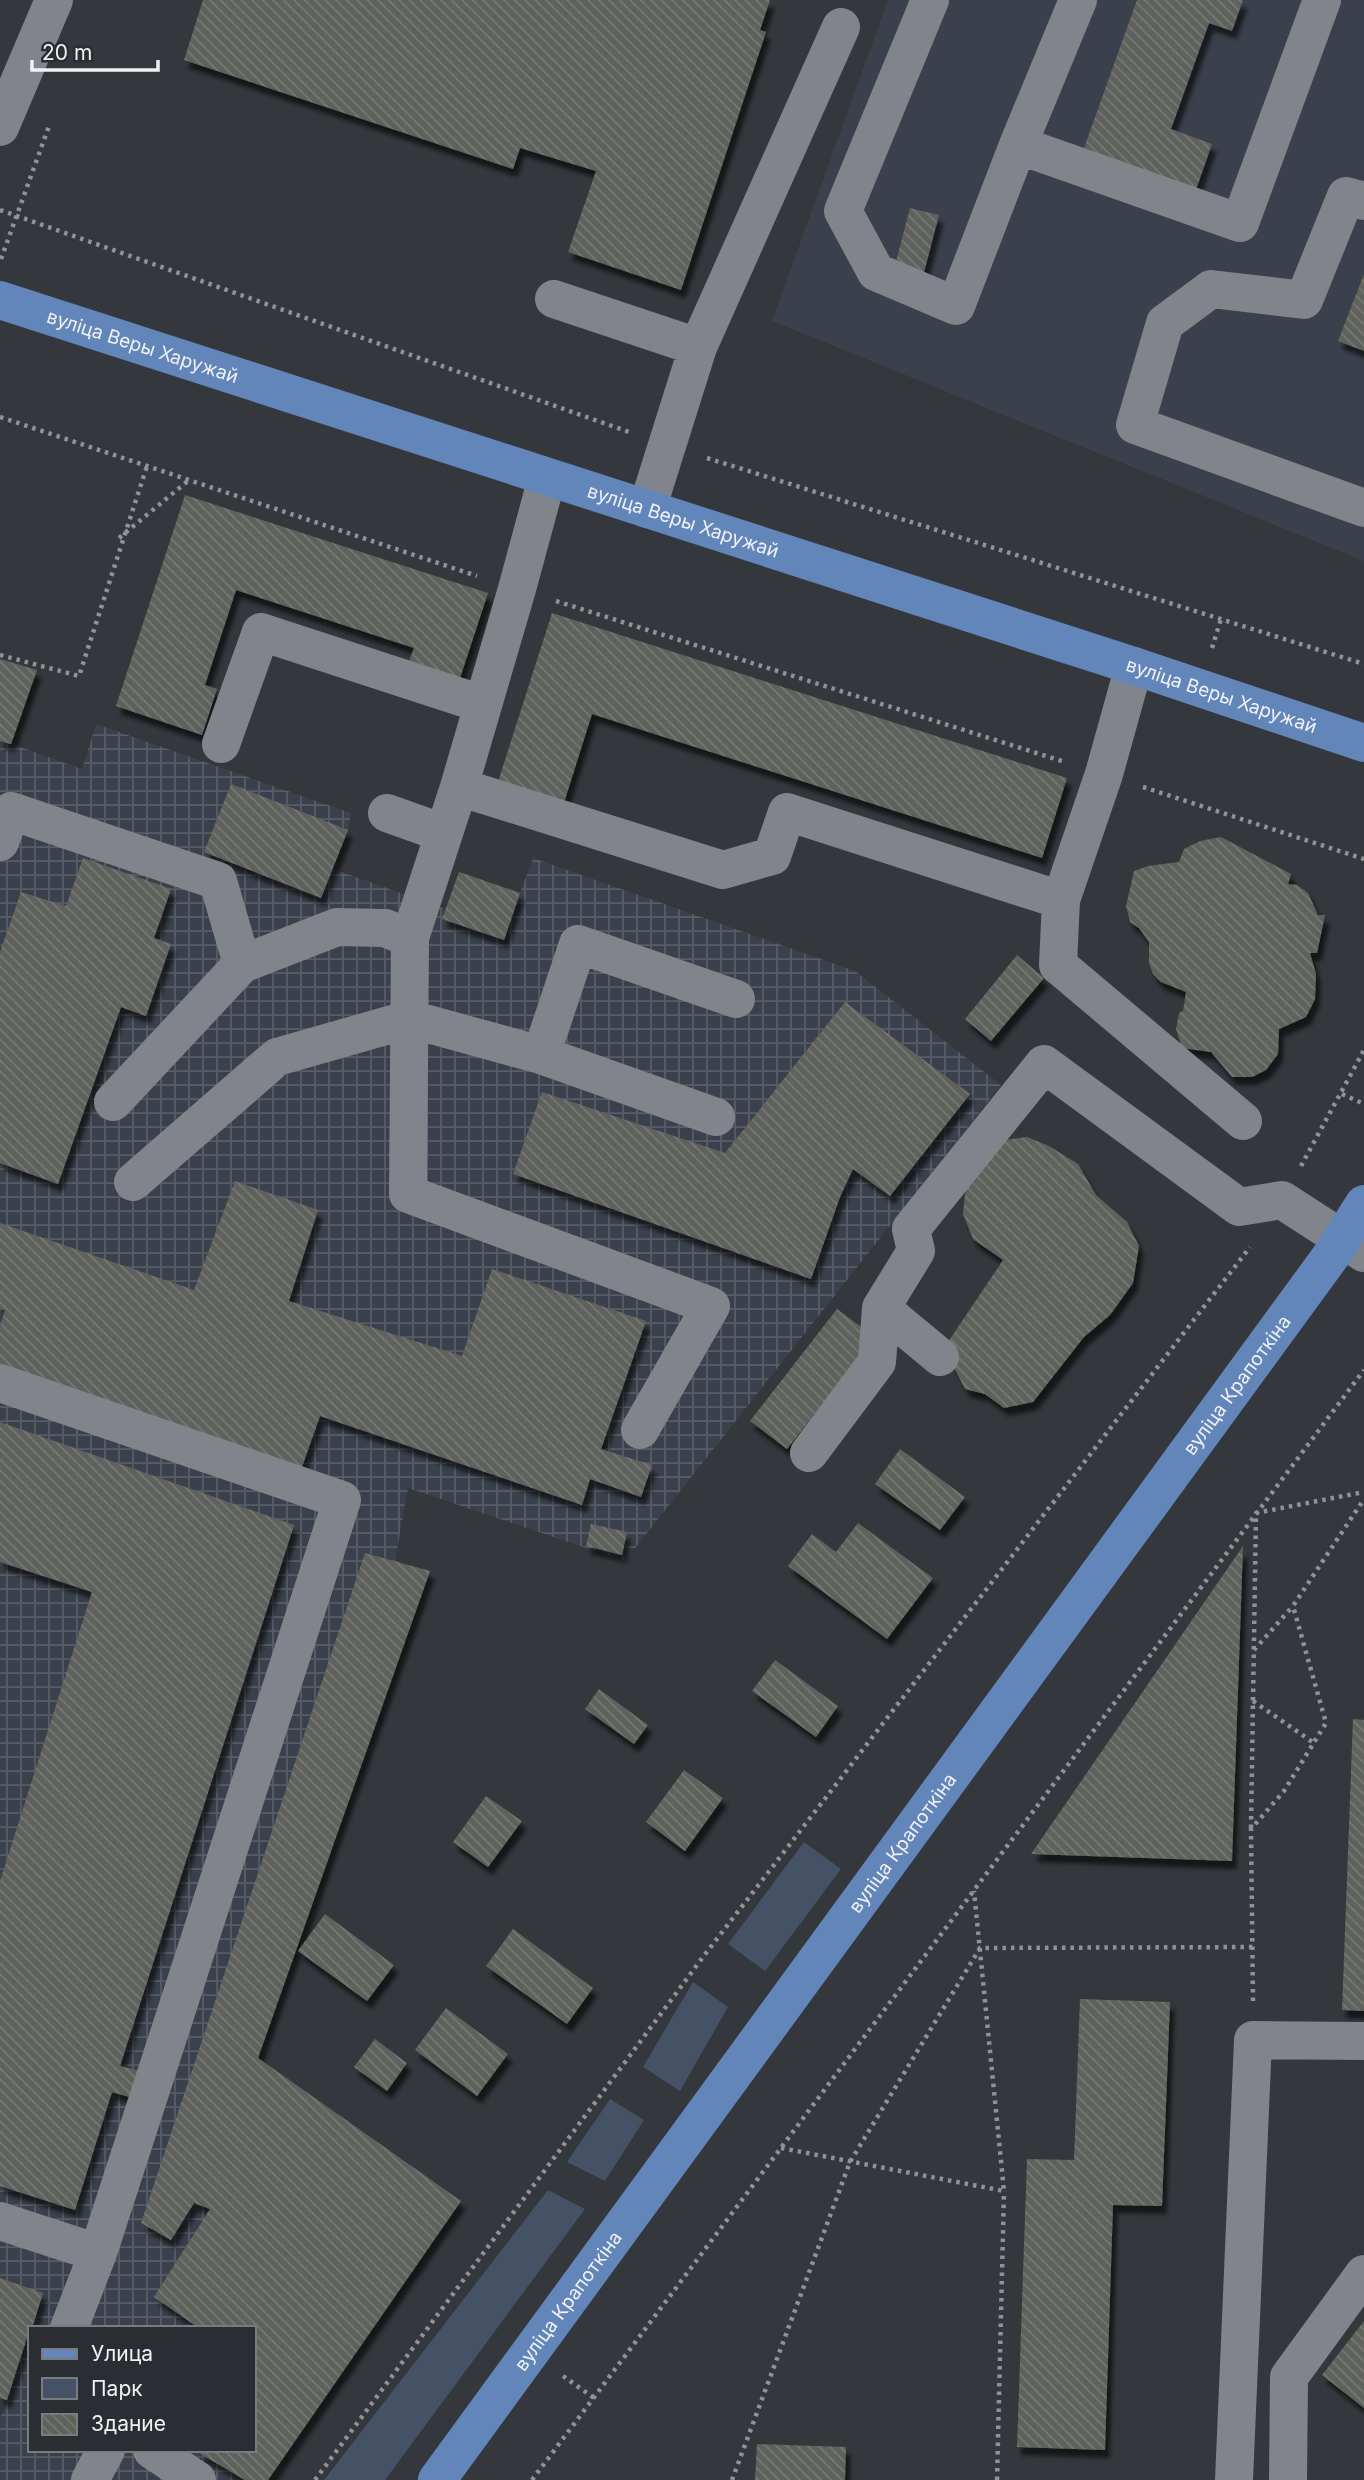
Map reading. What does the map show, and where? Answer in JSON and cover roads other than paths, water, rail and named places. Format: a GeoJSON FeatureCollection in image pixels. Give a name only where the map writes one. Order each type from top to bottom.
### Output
{"type":"FeatureCollection","features":[{"type":"Feature","properties":{"kind":"main road","name":"вуліца Веры Харужай"},"geometry":{"type":"LineString","coordinates":[[0,300],[1134,666],[1364,743]]}},
{"type":"Feature","properties":{"kind":"main road","name":"вуліца Крапоткіна"},"geometry":{"type":"LineString","coordinates":[[437,2480],[1354,1245],[1364,1203]]}},
{"type":"Feature","properties":{"kind":"street"},"geometry":{"type":"LineString","coordinates":[[0,127],[54,0]]}},
{"type":"Feature","properties":{"kind":"street"},"geometry":{"type":"LineString","coordinates":[[930,0],[843,211],[876,272],[956,306],[1078,0]]}},
{"type":"Feature","properties":{"kind":"street"},"geometry":{"type":"LineString","coordinates":[[1018,145],[1240,223],[1322,0]]}},
{"type":"Feature","properties":{"kind":"street"},"geometry":{"type":"LineString","coordinates":[[647,509],[698,347],[841,27]]}},
{"type":"Feature","properties":{"kind":"street"},"geometry":{"type":"LineString","coordinates":[[1364,201],[1346,196],[1304,300],[1212,289],[1165,323],[1135,425],[1364,508]]}},
{"type":"Feature","properties":{"kind":"street"},"geometry":{"type":"LineString","coordinates":[[554,299],[698,347]]}},
{"type":"Feature","properties":{"kind":"street"},"geometry":{"type":"LineString","coordinates":[[547,478],[459,787],[410,938],[408,1194],[711,1306],[640,1430]]}},
{"type":"Feature","properties":{"kind":"street"},"geometry":{"type":"LineString","coordinates":[[221,744],[261,632],[482,704]]}},
{"type":"Feature","properties":{"kind":"street"},"geometry":{"type":"LineString","coordinates":[[1134,666],[1104,774],[1061,900],[1058,965],[1243,1121]]}},
{"type":"Feature","properties":{"kind":"street"},"geometry":{"type":"LineString","coordinates":[[459,787],[723,870],[772,856],[787,812],[1061,900]]}},
{"type":"Feature","properties":{"kind":"street"},"geometry":{"type":"LineString","coordinates":[[387,813],[443,833]]}},
{"type":"Feature","properties":{"kind":"street"},"geometry":{"type":"LineString","coordinates":[[4,818],[218,881],[242,964]]}},
{"type":"Feature","properties":{"kind":"street"},"geometry":{"type":"LineString","coordinates":[[113,1102],[242,964],[337,927],[385,928],[410,938]]}},
{"type":"Feature","properties":{"kind":"street"},"geometry":{"type":"LineString","coordinates":[[541,1055],[578,944],[736,999]]}},
{"type":"Feature","properties":{"kind":"street"},"geometry":{"type":"LineString","coordinates":[[133,1182],[278,1057],[410,1019],[541,1055],[716,1117]]}},
{"type":"Feature","properties":{"kind":"street"},"geometry":{"type":"LineString","coordinates":[[809,1453],[877,1362],[881,1308],[916,1251],[911,1228],[1044,1064],[1239,1207],[1282,1200],[1354,1245]]}},
{"type":"Feature","properties":{"kind":"street"},"geometry":{"type":"LineString","coordinates":[[881,1308],[940,1357]]}},
{"type":"Feature","properties":{"kind":"street"},"geometry":{"type":"LineString","coordinates":[[0,1383],[342,1500],[98,2252],[70,2326]]}},
{"type":"Feature","properties":{"kind":"street"},"geometry":{"type":"LineString","coordinates":[[1234,2480],[1253,2040],[1364,2041]]}},
{"type":"Feature","properties":{"kind":"street"},"geometry":{"type":"LineString","coordinates":[[0,2221],[98,2252]]}},
{"type":"Feature","properties":{"kind":"street"},"geometry":{"type":"LineString","coordinates":[[1288,2480],[1289,2377],[1364,2274]]}},
{"type":"Feature","properties":{"kind":"street"},"geometry":{"type":"LineString","coordinates":[[90,2480],[105,2452]]}},
{"type":"Feature","properties":{"kind":"street"},"geometry":{"type":"LineString","coordinates":[[155,2452],[197,2480]]}}]}
